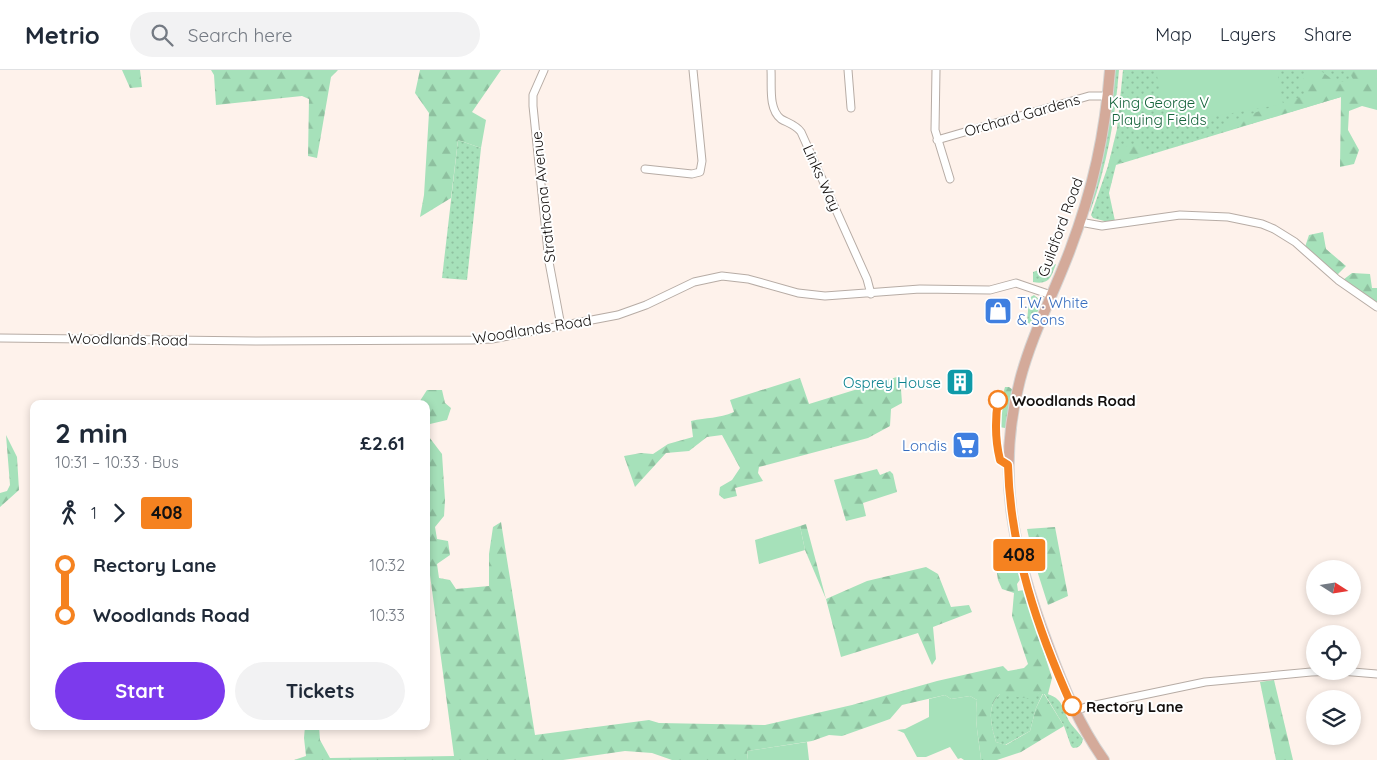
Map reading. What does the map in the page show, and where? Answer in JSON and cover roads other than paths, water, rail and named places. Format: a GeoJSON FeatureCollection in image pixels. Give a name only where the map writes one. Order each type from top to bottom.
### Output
{"type":"FeatureCollection","features":[{"type":"Feature","properties":{"kind":"main road","name":"Guildford Road"},"geometry":{"type":"LineString","coordinates":[[1104,760],[1075,712],[1060,677],[1031,595],[1015,536],[1009,490],[1009,440],[1014,405],[1027,356],[1050,295],[1070,252],[1091,188],[1102,140],[1110,70]]}},
{"type":"Feature","properties":{"kind":"street","name":"Strathcona Avenue"},"geometry":{"type":"LineString","coordinates":[[544,70],[533,95],[533,106],[549,262],[561,326]]}},
{"type":"Feature","properties":{"kind":"street"},"geometry":{"type":"LineString","coordinates":[[645,169],[692,174],[700,172],[702,161],[693,70]]}},
{"type":"Feature","properties":{"kind":"street","name":"Links Way"},"geometry":{"type":"LineString","coordinates":[[771,70],[773,107],[777,115],[801,132],[867,279],[871,294]]}},
{"type":"Feature","properties":{"kind":"street"},"geometry":{"type":"LineString","coordinates":[[848,70],[851,108]]}},
{"type":"Feature","properties":{"kind":"street"},"geometry":{"type":"LineString","coordinates":[[936,70],[935,118],[937,140],[950,179]]}},
{"type":"Feature","properties":{"kind":"street","name":"Orchard Gardens"},"geometry":{"type":"LineString","coordinates":[[937,140],[1089,96],[1108,96]]}},
{"type":"Feature","properties":{"kind":"street"},"geometry":{"type":"LineString","coordinates":[[1080,222],[1102,226],[1180,216],[1228,217],[1262,224],[1295,242],[1338,280],[1377,308]]}},
{"type":"Feature","properties":{"kind":"street","name":"Woodlands Road"},"geometry":{"type":"LineString","coordinates":[[0,338],[256,341],[472,340],[514,336],[634,310],[694,282],[729,276],[812,295],[825,296],[920,289],[990,290],[1016,283],[1050,295]]}},
{"type":"Feature","properties":{"kind":"street"},"geometry":{"type":"LineString","coordinates":[[1075,712],[1086,707],[1205,682],[1311,672],[1341,671],[1377,674]]}},
{"type":"Feature","properties":{"kind":"place","name":"T.W. White & Sons"},"geometry":{"type":"Point","coordinates":[998,311]}},
{"type":"Feature","properties":{"kind":"place","name":"Osprey House"},"geometry":{"type":"Point","coordinates":[960,382]}},
{"type":"Feature","properties":{"kind":"place","name":"Woodlands Road"},"geometry":{"type":"Point","coordinates":[998,400]}},
{"type":"Feature","properties":{"kind":"place","name":"Londis"},"geometry":{"type":"Point","coordinates":[966,445]}},
{"type":"Feature","properties":{"kind":"place","name":"Rectory Lane"},"geometry":{"type":"Point","coordinates":[1072,706]}},
{"type":"Feature","properties":{"kind":"park label","name":"King George V Playing Fields"},"geometry":{"type":"Point","coordinates":[1159,110]}}]}
